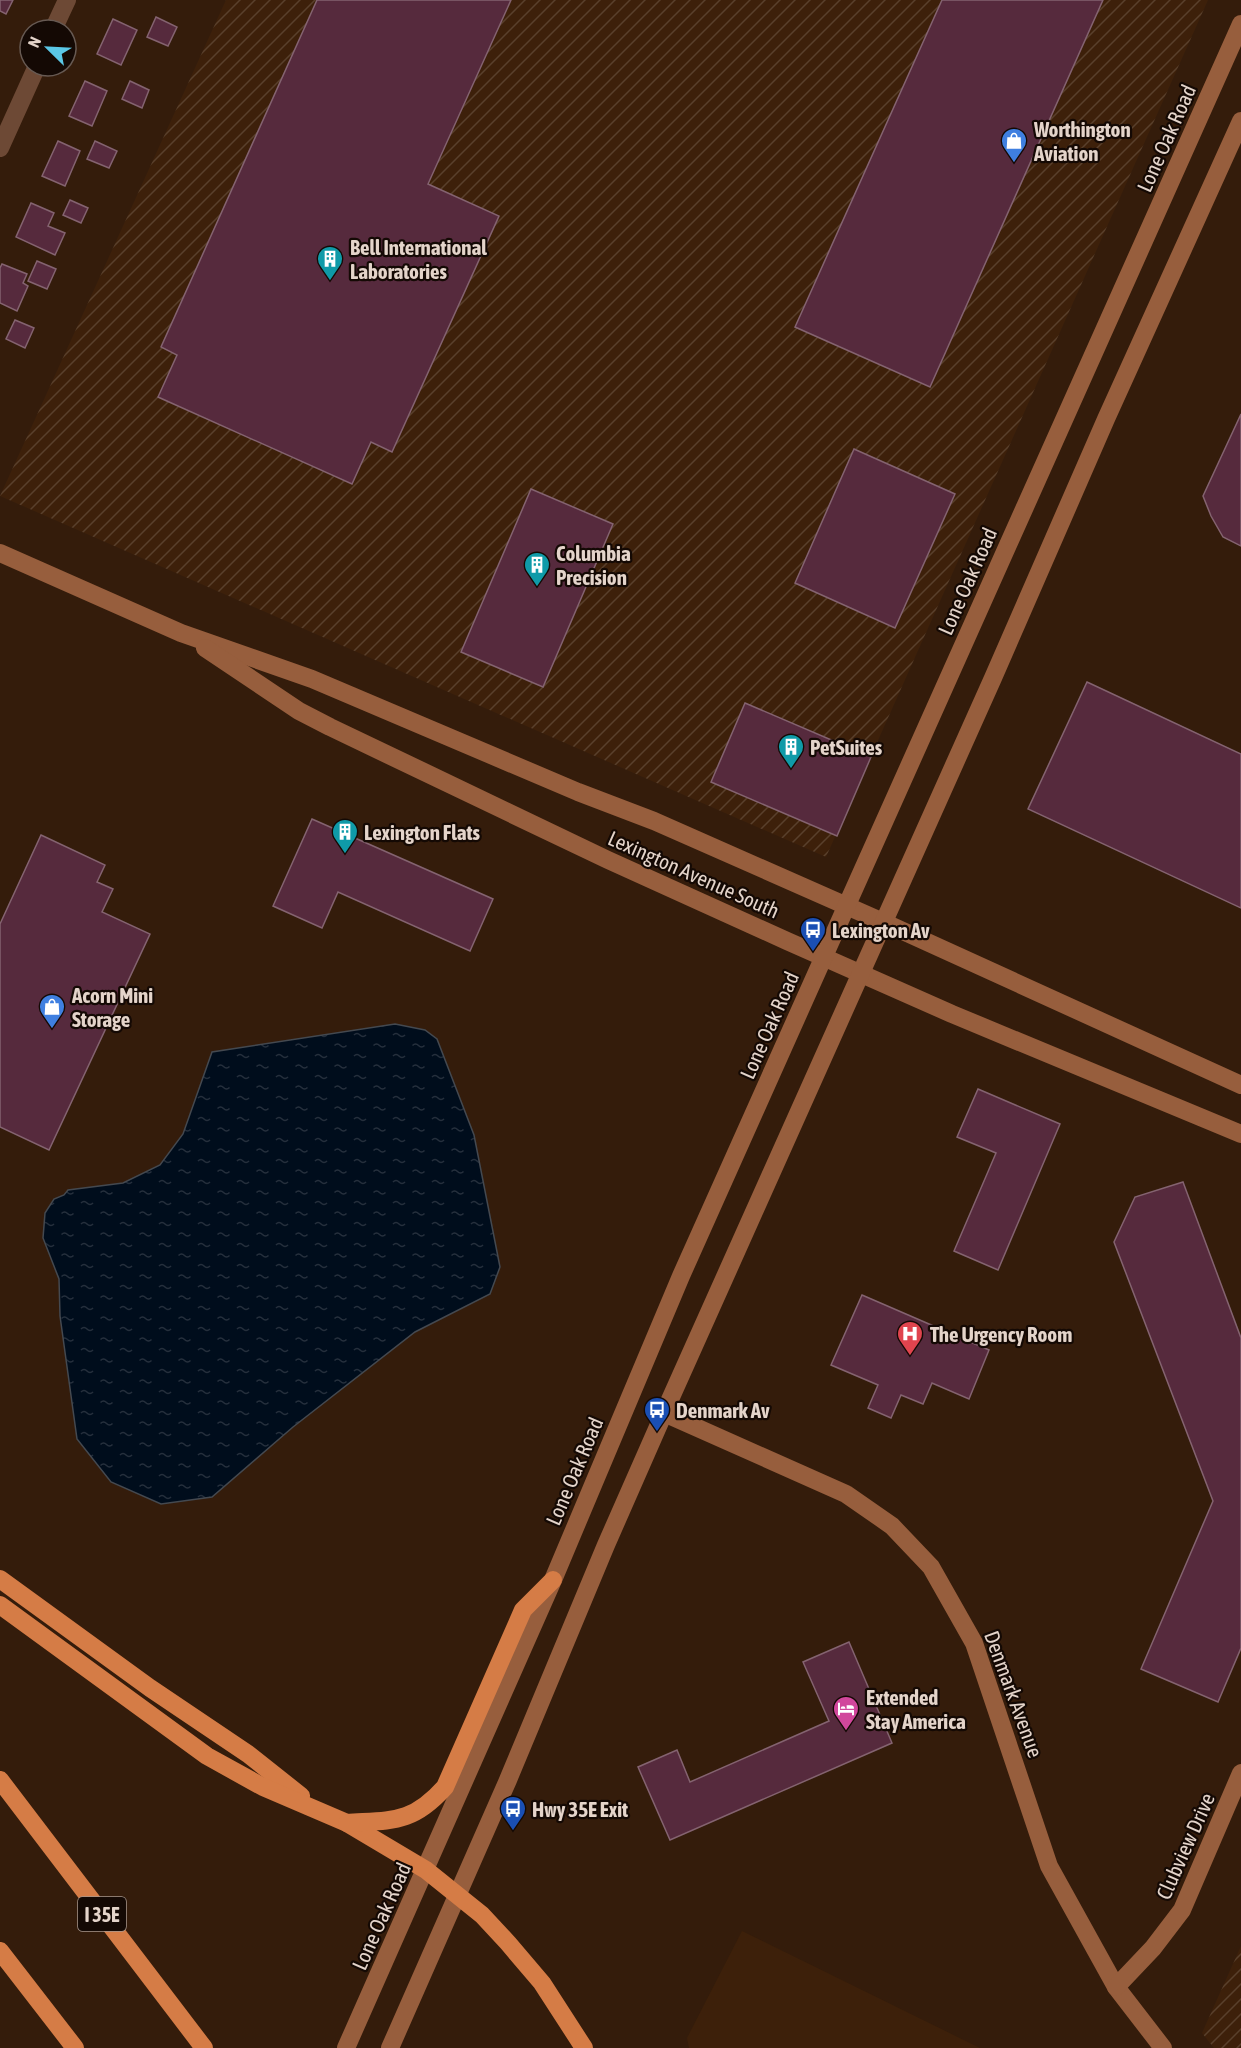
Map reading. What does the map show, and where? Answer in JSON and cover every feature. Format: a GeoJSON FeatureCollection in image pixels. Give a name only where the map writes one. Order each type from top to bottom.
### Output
{"type":"FeatureCollection","features":[{"type":"Feature","properties":{"kind":"highway"},"geometry":{"type":"LineString","coordinates":[[0,1579],[121,1668],[248,1754],[327,1815]]}},
{"type":"Feature","properties":{"kind":"highway"},"geometry":{"type":"LineString","coordinates":[[347,1823],[398,1820],[407,1817],[433,1800],[445,1787],[524,1610],[553,1580]]}},
{"type":"Feature","properties":{"kind":"highway"},"geometry":{"type":"LineString","coordinates":[[0,1605],[207,1756],[263,1787],[347,1823],[426,1870],[482,1915],[542,1983],[584,2048]]}},
{"type":"Feature","properties":{"kind":"highway","name":"I 35E"},"geometry":{"type":"LineString","coordinates":[[0,1780],[204,2048]]}},
{"type":"Feature","properties":{"kind":"highway"},"geometry":{"type":"LineString","coordinates":[[0,1951],[75,2048]]}},
{"type":"Feature","properties":{"kind":"main road","name":"Lone Oak Road"},"geometry":{"type":"LineString","coordinates":[[346,2048],[553,1580],[681,1276],[1241,24]]}},
{"type":"Feature","properties":{"kind":"main road"},"geometry":{"type":"LineString","coordinates":[[390,2048],[458,1896],[664,1413],[998,667],[1101,430],[1241,121]]}},
{"type":"Feature","properties":{"kind":"main road","name":"Lexington Avenue South"},"geometry":{"type":"LineString","coordinates":[[0,553],[181,633],[312,679],[654,822],[883,921],[1241,1085]]}},
{"type":"Feature","properties":{"kind":"main road","name":"Lexington Avenue South"},"geometry":{"type":"LineString","coordinates":[[181,633],[299,711],[608,860],[860,973],[1241,1134]]}},
{"type":"Feature","properties":{"kind":"main road","name":"Denmark Avenue"},"geometry":{"type":"LineString","coordinates":[[664,1413],[846,1494],[892,1526],[931,1567],[974,1643],[1049,1866],[1116,1987],[1163,2048]]}},
{"type":"Feature","properties":{"kind":"main road","name":"Clubview Drive"},"geometry":{"type":"LineString","coordinates":[[1116,1987],[1153,1948],[1182,1910],[1241,1773]]}},
{"type":"Feature","properties":{"kind":"street"},"geometry":{"type":"LineString","coordinates":[[59,18],[67,0]]}},
{"type":"Feature","properties":{"kind":"street"},"geometry":{"type":"LineString","coordinates":[[0,148],[32,78]]}},
{"type":"Feature","properties":{"kind":"shaded area"},"geometry":{"type":"Polygon","coordinates":[[[226,0],[1208,0],[826,857],[0,496],[226,0]]]}},
{"type":"Feature","properties":{"kind":"shaded area"},"geometry":{"type":"Polygon","coordinates":[[[742,1931],[980,2048],[689,2048],[687,2038],[742,1931]]]}},
{"type":"Feature","properties":{"kind":"shaded area"},"geometry":{"type":"Polygon","coordinates":[[[1241,1946],[1241,2048],[1214,2048],[1202,2033],[1241,1946]]]}},
{"type":"Feature","properties":{"kind":"water"},"geometry":{"type":"Polygon","coordinates":[[[395,1024],[425,1030],[437,1039],[474,1135],[500,1267],[490,1294],[415,1332],[293,1427],[212,1497],[161,1504],[111,1482],[77,1439],[60,1316],[59,1279],[43,1238],[45,1213],[54,1199],[64,1195],[68,1190],[123,1183],[160,1165],[183,1134],[212,1052],[395,1024]]]}},
{"type":"Feature","properties":{"kind":"building"},"geometry":{"type":"Polygon","coordinates":[[[0,0],[13,0],[6,14],[0,11],[0,0]]]}},
{"type":"Feature","properties":{"kind":"building","name":"Bell International Laboratories"},"geometry":{"type":"Polygon","coordinates":[[[317,0],[511,0],[428,184],[499,216],[392,452],[371,442],[352,484],[158,397],[177,355],[161,347],[317,0]]]}},
{"type":"Feature","properties":{"kind":"building"},"geometry":{"type":"Polygon","coordinates":[[[942,0],[1103,0],[930,387],[795,327],[942,0]]]}},
{"type":"Feature","properties":{"kind":"building"},"geometry":{"type":"Polygon","coordinates":[[[156,17],[177,27],[168,46],[147,37],[156,17]]]}},
{"type":"Feature","properties":{"kind":"building"},"geometry":{"type":"Polygon","coordinates":[[[113,19],[137,30],[121,65],[97,54],[113,19]]]}},
{"type":"Feature","properties":{"kind":"building"},"geometry":{"type":"Polygon","coordinates":[[[85,81],[107,91],[92,126],[69,116],[85,81]]]}},
{"type":"Feature","properties":{"kind":"building"},"geometry":{"type":"Polygon","coordinates":[[[130,81],[149,90],[142,108],[122,99],[130,81]]]}},
{"type":"Feature","properties":{"kind":"building"},"geometry":{"type":"Polygon","coordinates":[[[58,141],[80,151],[65,186],[42,176],[58,141]]]}},
{"type":"Feature","properties":{"kind":"building"},"geometry":{"type":"Polygon","coordinates":[[[95,141],[117,151],[109,168],[87,159],[95,141]]]}},
{"type":"Feature","properties":{"kind":"building"},"geometry":{"type":"Polygon","coordinates":[[[70,200],[88,208],[81,223],[63,215],[70,200]]]}},
{"type":"Feature","properties":{"kind":"building"},"geometry":{"type":"Polygon","coordinates":[[[31,203],[54,213],[48,226],[65,233],[55,255],[16,237],[31,203]]]}},
{"type":"Feature","properties":{"kind":"building"},"geometry":{"type":"Polygon","coordinates":[[[37,261],[56,269],[47,289],[28,281],[37,261]]]}},
{"type":"Feature","properties":{"kind":"building"},"geometry":{"type":"Polygon","coordinates":[[[2,264],[27,274],[23,283],[28,286],[17,311],[0,303],[2,264]]]}},
{"type":"Feature","properties":{"kind":"building"},"geometry":{"type":"Polygon","coordinates":[[[15,320],[34,328],[25,348],[6,339],[15,320]]]}},
{"type":"Feature","properties":{"kind":"building"},"geometry":{"type":"Polygon","coordinates":[[[1241,414],[1241,546],[1223,537],[1203,496],[1241,414]]]}},
{"type":"Feature","properties":{"kind":"building"},"geometry":{"type":"Polygon","coordinates":[[[854,449],[955,494],[895,628],[795,583],[854,449]]]}},
{"type":"Feature","properties":{"kind":"building","name":"Columbia Precision"},"geometry":{"type":"Polygon","coordinates":[[[531,489],[613,524],[543,687],[461,652],[531,489]]]}},
{"type":"Feature","properties":{"kind":"building"},"geometry":{"type":"Polygon","coordinates":[[[1087,682],[1241,754],[1241,908],[1028,809],[1087,682]]]}},
{"type":"Feature","properties":{"kind":"building","name":"PetSuites"},"geometry":{"type":"Polygon","coordinates":[[[745,703],[871,757],[837,836],[711,782],[745,703]]]}},
{"type":"Feature","properties":{"kind":"building","name":"Lexington Flats"},"geometry":{"type":"Polygon","coordinates":[[[312,819],[493,899],[470,951],[338,892],[322,928],[273,906],[312,819]]]}},
{"type":"Feature","properties":{"kind":"building","name":"Acorn Mini Storage"},"geometry":{"type":"Polygon","coordinates":[[[41,835],[105,865],[97,882],[113,889],[102,912],[150,934],[49,1150],[0,1127],[0,924],[41,835]]]}},
{"type":"Feature","properties":{"kind":"building"},"geometry":{"type":"Polygon","coordinates":[[[978,1089],[1060,1124],[998,1270],[954,1251],[996,1153],[957,1137],[978,1089]]]}},
{"type":"Feature","properties":{"kind":"building"},"geometry":{"type":"Polygon","coordinates":[[[1183,1182],[1241,1338],[1241,1648],[1218,1702],[1141,1669],[1213,1501],[1114,1242],[1135,1197],[1183,1182]]]}},
{"type":"Feature","properties":{"kind":"building","name":"The Urgency Room"},"geometry":{"type":"Polygon","coordinates":[[[862,1295],[989,1350],[969,1399],[932,1383],[923,1404],[901,1395],[891,1418],[868,1408],[878,1385],[831,1365],[862,1295]]]}},
{"type":"Feature","properties":{"kind":"building","name":"Extended Stay America"},"geometry":{"type":"Polygon","coordinates":[[[849,1642],[892,1743],[670,1840],[638,1767],[677,1750],[690,1782],[829,1721],[803,1662],[849,1642]]]}},
{"type":"Feature","properties":{"kind":"place","name":"Worthington Aviation"},"geometry":{"type":"Point","coordinates":[1014,164]}},
{"type":"Feature","properties":{"kind":"place","name":"Bell International Laboratories"},"geometry":{"type":"Point","coordinates":[330,282]}},
{"type":"Feature","properties":{"kind":"place","name":"Columbia Precision"},"geometry":{"type":"Point","coordinates":[537,588]}},
{"type":"Feature","properties":{"kind":"place","name":"PetSuites"},"geometry":{"type":"Point","coordinates":[791,770]}},
{"type":"Feature","properties":{"kind":"place","name":"Lexington Flats"},"geometry":{"type":"Point","coordinates":[345,855]}},
{"type":"Feature","properties":{"kind":"place","name":"Lexington Av"},"geometry":{"type":"Point","coordinates":[813,953]}},
{"type":"Feature","properties":{"kind":"place","name":"Acorn Mini Storage"},"geometry":{"type":"Point","coordinates":[52,1030]}},
{"type":"Feature","properties":{"kind":"place","name":"The Urgency Room"},"geometry":{"type":"Point","coordinates":[910,1357]}},
{"type":"Feature","properties":{"kind":"place","name":"Denmark Av"},"geometry":{"type":"Point","coordinates":[657,1433]}},
{"type":"Feature","properties":{"kind":"place","name":"Extended Stay America"},"geometry":{"type":"Point","coordinates":[846,1732]}},
{"type":"Feature","properties":{"kind":"place","name":"Hwy 35E Exit"},"geometry":{"type":"Point","coordinates":[513,1832]}}]}
